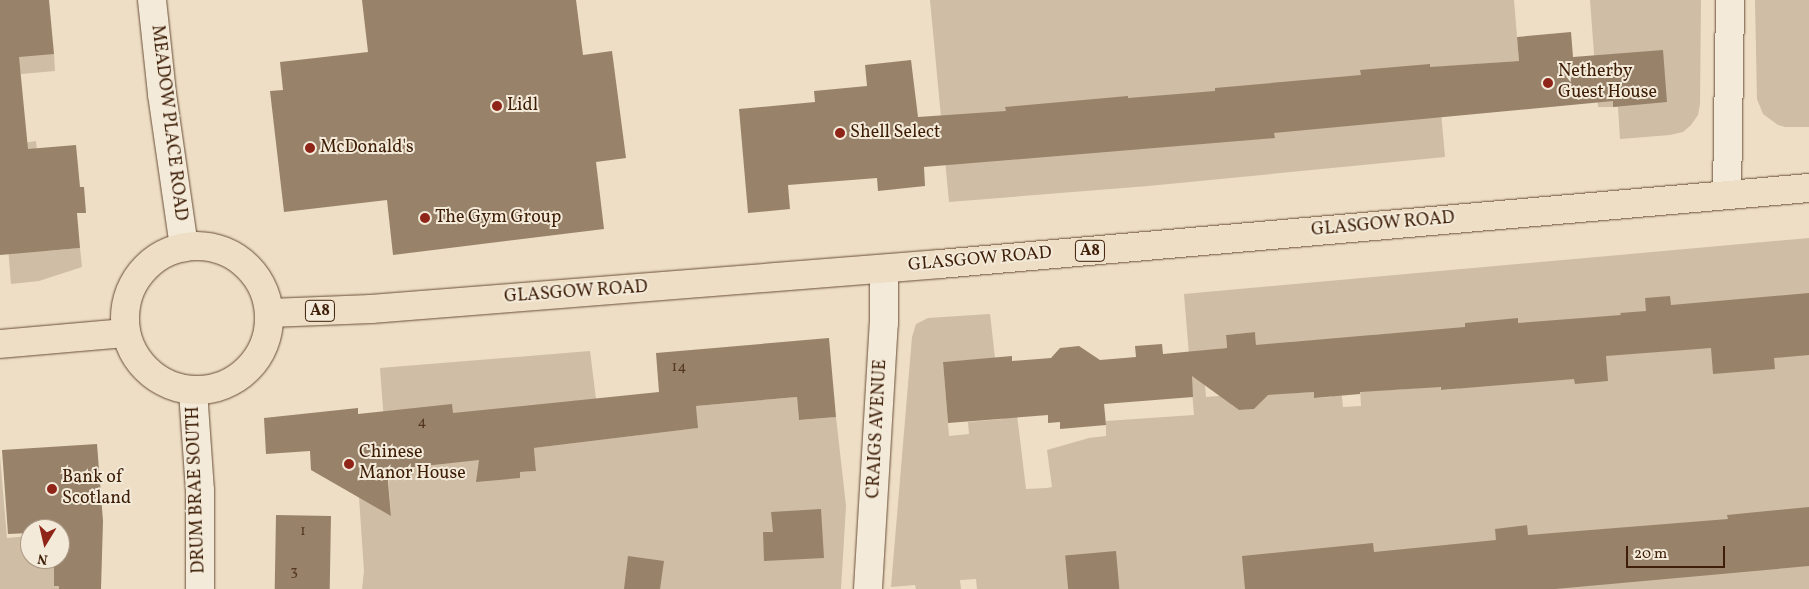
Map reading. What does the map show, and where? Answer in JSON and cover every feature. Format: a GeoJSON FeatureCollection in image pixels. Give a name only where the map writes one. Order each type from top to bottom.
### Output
{"type":"FeatureCollection","features":[{"type":"Feature","properties":{"kind":"main road","name":"GLASGOW ROAD"},"geometry":{"type":"LineString","coordinates":[[270,313],[371,309],[884,269],[1809,188]]}},
{"type":"Feature","properties":{"kind":"main road"},"geometry":{"type":"LineString","coordinates":[[202,246],[219,249],[235,256],[260,280],[267,297],[270,313],[266,339],[254,363],[242,375],[227,384],[211,390],[193,391],[174,387],[157,379],[143,366],[132,350],[126,332],[125,309],[131,288],[144,268],[162,254],[184,247],[202,246]]}},
{"type":"Feature","properties":{"kind":"main road"},"geometry":{"type":"LineString","coordinates":[[0,344],[126,332]]}},
{"type":"Feature","properties":{"kind":"street","name":"MEADOW PLACE ROAD"},"geometry":{"type":"LineString","coordinates":[[152,0],[162,94],[184,247]]}},
{"type":"Feature","properties":{"kind":"street"},"geometry":{"type":"LineString","coordinates":[[1727,194],[1730,0]]}},
{"type":"Feature","properties":{"kind":"street","name":"CRAIGS AVENUE"},"geometry":{"type":"LineString","coordinates":[[868,589],[884,333],[884,269]]}},
{"type":"Feature","properties":{"kind":"street","name":"DRUM BRAE SOUTH"},"geometry":{"type":"LineString","coordinates":[[193,391],[200,491],[200,589]]}},
{"type":"Feature","properties":{"kind":"shaded area"},"geometry":{"type":"Polygon","coordinates":[[[930,0],[1514,0],[1519,61],[1437,67],[1445,157],[1148,186],[949,202],[930,0]]]}},
{"type":"Feature","properties":{"kind":"shaded area"},"geometry":{"type":"Polygon","coordinates":[[[1590,0],[1701,0],[1700,104],[1698,115],[1683,132],[1670,135],[1620,139],[1618,107],[1598,107],[1590,0]]]}},
{"type":"Feature","properties":{"kind":"shaded area"},"geometry":{"type":"Polygon","coordinates":[[[1755,0],[1809,0],[1809,127],[1785,127],[1778,125],[1763,114],[1757,99],[1755,0]]]}},
{"type":"Feature","properties":{"kind":"shaded area"},"geometry":{"type":"Polygon","coordinates":[[[0,27],[54,54],[55,71],[21,74],[0,27]]]}},
{"type":"Feature","properties":{"kind":"shaded area"},"geometry":{"type":"Polygon","coordinates":[[[36,141],[47,251],[80,248],[82,267],[39,281],[11,284],[0,147],[36,141]]]}},
{"type":"Feature","properties":{"kind":"shaded area"},"geometry":{"type":"Polygon","coordinates":[[[1809,238],[1809,589],[977,589],[976,579],[960,580],[961,589],[916,589],[915,585],[891,587],[912,337],[916,324],[928,318],[990,314],[995,358],[943,362],[949,436],[969,434],[968,422],[1003,419],[1001,391],[1014,390],[1026,489],[1047,488],[1052,487],[1047,450],[1089,438],[1106,436],[1106,421],[1194,415],[1184,294],[1809,238]],[[1426,331],[1372,335],[1376,385],[1394,383],[1394,390],[1417,388],[1417,382],[1440,380],[1441,390],[1458,389],[1456,362],[1429,363],[1426,331]],[[1255,332],[1226,335],[1227,348],[1202,351],[1206,397],[1231,395],[1232,405],[1239,410],[1254,409],[1261,402],[1260,392],[1272,391],[1271,378],[1286,376],[1284,351],[1269,351],[1268,345],[1256,346],[1255,332]],[[1346,338],[1290,342],[1295,393],[1314,392],[1315,398],[1332,397],[1332,390],[1341,389],[1343,407],[1361,406],[1360,388],[1367,387],[1364,357],[1348,358],[1346,338]]]}},
{"type":"Feature","properties":{"kind":"shaded area"},"geometry":{"type":"Polygon","coordinates":[[[590,351],[596,399],[492,410],[520,478],[520,472],[536,471],[534,448],[697,428],[696,406],[797,397],[799,420],[836,417],[846,506],[841,589],[362,589],[364,571],[359,497],[391,515],[380,368],[590,351]]]}},
{"type":"Feature","properties":{"kind":"shaded area"},"geometry":{"type":"Polygon","coordinates":[[[0,456],[7,538],[20,537],[20,569],[54,569],[54,586],[59,586],[59,589],[0,589],[0,456]]]}},
{"type":"Feature","properties":{"kind":"building"},"geometry":{"type":"Polygon","coordinates":[[[0,0],[49,0],[54,54],[19,57],[28,149],[76,145],[80,187],[84,187],[86,213],[77,213],[80,248],[0,255],[0,0]]]}},
{"type":"Feature","properties":{"kind":"building","name":"Lidl"},"geometry":{"type":"Polygon","coordinates":[[[362,0],[576,0],[583,55],[612,51],[626,158],[596,162],[604,229],[393,255],[387,200],[284,212],[270,91],[283,90],[280,62],[368,52],[362,0]]]}},
{"type":"Feature","properties":{"kind":"building"},"geometry":{"type":"Polygon","coordinates":[[[1571,32],[1573,57],[1663,50],[1667,102],[1613,107],[1613,101],[1274,133],[1275,138],[924,167],[925,186],[878,191],[877,178],[788,185],[790,209],[748,213],[739,109],[815,102],[814,91],[867,86],[865,65],[911,60],[918,117],[1006,111],[1005,107],[1128,96],[1128,98],[1215,91],[1215,88],[1361,75],[1360,70],[1430,64],[1430,67],[1519,61],[1517,37],[1571,32]]]}},
{"type":"Feature","properties":{"kind":"building"},"geometry":{"type":"Polygon","coordinates":[[[1809,293],[1809,355],[1774,358],[1775,369],[1713,374],[1711,348],[1606,356],[1608,381],[1575,384],[1574,379],[1441,390],[1441,387],[1360,392],[1360,394],[1314,398],[1314,392],[1268,395],[1254,409],[1239,410],[1192,376],[1193,397],[1104,404],[1106,425],[1060,429],[1060,422],[1048,423],[1048,415],[948,423],[943,362],[1012,356],[1012,361],[1051,358],[1060,348],[1079,346],[1100,360],[1136,357],[1135,346],[1162,344],[1163,354],[1227,348],[1226,335],[1255,332],[1256,345],[1465,327],[1465,323],[1518,318],[1518,323],[1621,315],[1620,313],[1646,311],[1645,298],[1670,296],[1671,305],[1809,293]]]}},
{"type":"Feature","properties":{"kind":"building"},"geometry":{"type":"Polygon","coordinates":[[[829,338],[836,417],[799,420],[797,397],[696,406],[698,428],[534,448],[536,471],[520,472],[520,478],[476,482],[479,460],[387,470],[391,516],[311,470],[310,451],[266,454],[264,418],[358,408],[358,414],[452,404],[453,413],[659,392],[656,353],[829,338]]]}},
{"type":"Feature","properties":{"kind":"building","name":"Bank of Scotland"},"geometry":{"type":"Polygon","coordinates":[[[97,444],[103,521],[101,589],[59,589],[59,586],[54,586],[54,569],[70,569],[70,519],[20,519],[20,533],[8,534],[2,450],[97,444]]]}},
{"type":"Feature","properties":{"kind":"building"},"geometry":{"type":"Polygon","coordinates":[[[1809,507],[1809,566],[1555,589],[1245,589],[1242,556],[1373,543],[1374,552],[1496,540],[1495,529],[1527,525],[1528,535],[1728,519],[1727,515],[1809,507]]]}},
{"type":"Feature","properties":{"kind":"building"},"geometry":{"type":"Polygon","coordinates":[[[821,509],[824,558],[764,561],[763,532],[773,532],[771,512],[821,509]]]}},
{"type":"Feature","properties":{"kind":"building"},"geometry":{"type":"Polygon","coordinates":[[[276,515],[331,516],[330,589],[275,589],[276,515]]]}},
{"type":"Feature","properties":{"kind":"building"},"geometry":{"type":"Polygon","coordinates":[[[1116,551],[1119,589],[1068,589],[1065,555],[1116,551]]]}},
{"type":"Feature","properties":{"kind":"building"},"geometry":{"type":"Polygon","coordinates":[[[628,556],[664,561],[660,589],[624,589],[628,556]]]}},
{"type":"Feature","properties":{"kind":"place","name":"Netherby Guest House"},"geometry":{"type":"Point","coordinates":[1548,83]}},
{"type":"Feature","properties":{"kind":"place","name":"Lidl"},"geometry":{"type":"Point","coordinates":[497,106]}},
{"type":"Feature","properties":{"kind":"place","name":"Shell Select"},"geometry":{"type":"Point","coordinates":[840,133]}},
{"type":"Feature","properties":{"kind":"place","name":"McDonald's"},"geometry":{"type":"Point","coordinates":[310,148]}},
{"type":"Feature","properties":{"kind":"place","name":"The Gym Group"},"geometry":{"type":"Point","coordinates":[425,218]}},
{"type":"Feature","properties":{"kind":"place","name":"Chinese Manor House"},"geometry":{"type":"Point","coordinates":[349,464]}},
{"type":"Feature","properties":{"kind":"place","name":"Bank of Scotland"},"geometry":{"type":"Point","coordinates":[52,489]}}]}
